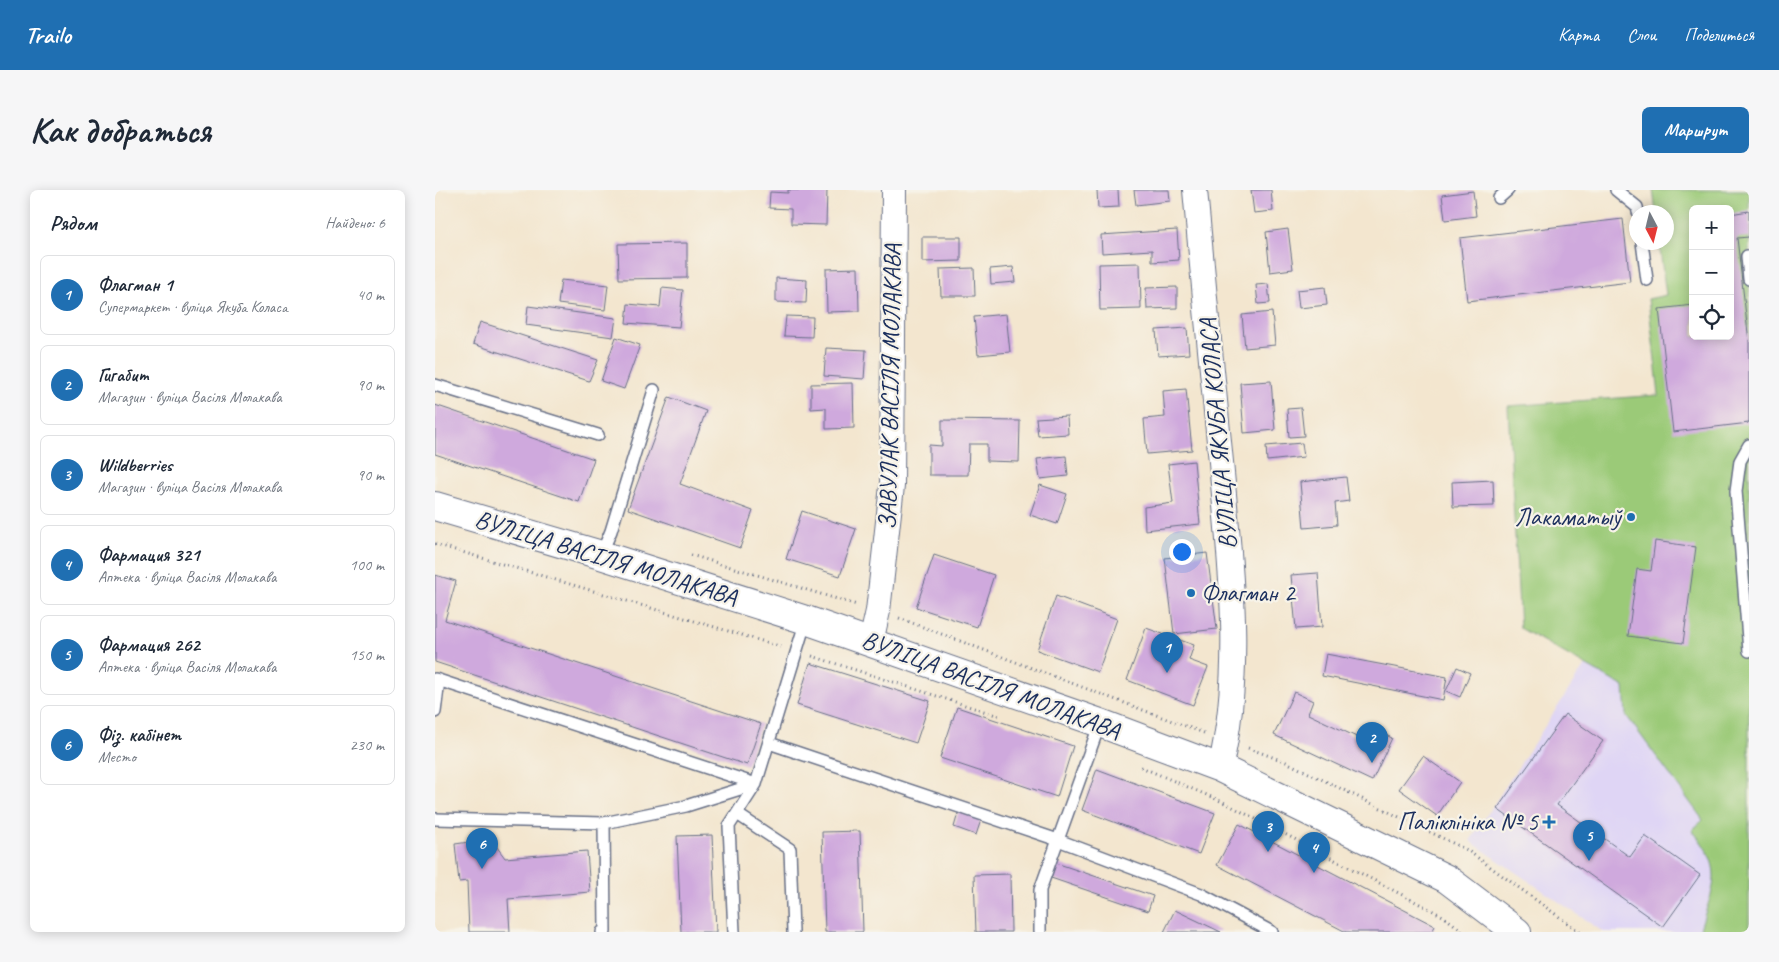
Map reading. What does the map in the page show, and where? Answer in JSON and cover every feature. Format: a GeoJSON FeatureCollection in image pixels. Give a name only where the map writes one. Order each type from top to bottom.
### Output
{"type":"FeatureCollection","features":[{"type":"Feature","properties":{"kind":"street","name":"ЗАВУЛАК ВАСІЛЯ МОЛАКАВА"},"geometry":{"type":"LineString","coordinates":[[871,642],[878,611],[892,486],[894,190]]}},
{"type":"Feature","properties":{"kind":"street","name":"ВУЛІЦА ЯКУБА КОЛАСА"},"geometry":{"type":"LineString","coordinates":[[1195,190],[1229,545],[1234,663],[1226,741],[1219,768]]}},
{"type":"Feature","properties":{"kind":"street","name":"ВУЛІЦА ВАСІЛЯ МОЛАКАВА"},"geometry":{"type":"LineString","coordinates":[[435,506],[601,555],[806,620],[1100,723],[1219,768],[1447,880],[1517,932]]}},
{"type":"Feature","properties":{"kind":"lane"},"geometry":{"type":"LineString","coordinates":[[1499,198],[1508,190]]}},
{"type":"Feature","properties":{"kind":"lane"},"geometry":{"type":"LineString","coordinates":[[1616,190],[1635,205]]}},
{"type":"Feature","properties":{"kind":"lane"},"geometry":{"type":"LineString","coordinates":[[1643,250],[1647,280]]}},
{"type":"Feature","properties":{"kind":"lane"},"geometry":{"type":"LineString","coordinates":[[1747,256],[1749,279]]}},
{"type":"Feature","properties":{"kind":"lane"},"geometry":{"type":"LineString","coordinates":[[435,385],[598,435]]}},
{"type":"Feature","properties":{"kind":"lane"},"geometry":{"type":"LineString","coordinates":[[601,555],[611,531],[654,390]]}},
{"type":"Feature","properties":{"kind":"lane"},"geometry":{"type":"LineString","coordinates":[[1749,445],[1740,461],[1735,492],[1749,651]]}},
{"type":"Feature","properties":{"kind":"lane"},"geometry":{"type":"LineString","coordinates":[[734,932],[729,826],[756,784],[806,620]]}},
{"type":"Feature","properties":{"kind":"lane"},"geometry":{"type":"LineString","coordinates":[[435,712],[437,679],[756,784]]}},
{"type":"Feature","properties":{"kind":"lane"},"geometry":{"type":"LineString","coordinates":[[1040,932],[1040,890],[1100,723]]}},
{"type":"Feature","properties":{"kind":"lane"},"geometry":{"type":"LineString","coordinates":[[769,743],[1057,840],[1201,894],[1272,932]]}},
{"type":"Feature","properties":{"kind":"lane"},"geometry":{"type":"LineString","coordinates":[[435,819],[604,823],[686,806],[756,784]]}},
{"type":"Feature","properties":{"kind":"lane"},"geometry":{"type":"LineString","coordinates":[[737,814],[789,849],[793,932]]}},
{"type":"Feature","properties":{"kind":"lane"},"geometry":{"type":"LineString","coordinates":[[602,932],[605,932],[604,823]]}},
{"type":"Feature","properties":{"kind":"path"},"geometry":{"type":"LineString","coordinates":[[435,544],[796,651],[1008,719]]}},
{"type":"Feature","properties":{"kind":"path"},"geometry":{"type":"LineString","coordinates":[[1135,765],[1232,806],[1443,916],[1464,932]]}},
{"type":"Feature","properties":{"kind":"shaded area"},"geometry":{"type":"Polygon","coordinates":[[[1585,665],[1624,687],[1626,715],[1703,820],[1693,830],[1708,849],[1716,876],[1699,932],[1603,932],[1470,841],[1585,665]]]}},
{"type":"Feature","properties":{"kind":"green space","name":"Лакаматыў"},"geometry":{"type":"Polygon","coordinates":[[[1653,190],[1749,190],[1749,932],[1699,932],[1714,879],[1710,857],[1692,830],[1703,820],[1626,715],[1624,687],[1520,628],[1508,406],[1659,395],[1648,299],[1666,295],[1660,250],[1674,250],[1674,205],[1655,205],[1653,190]]]}},
{"type":"Feature","properties":{"kind":"building"},"geometry":{"type":"Polygon","coordinates":[[[788,190],[827,190],[826,225],[791,224],[791,209],[769,208],[770,192],[788,193],[788,190]]]}},
{"type":"Feature","properties":{"kind":"building"},"geometry":{"type":"Polygon","coordinates":[[[1097,190],[1118,190],[1119,207],[1098,208],[1097,190]]]}},
{"type":"Feature","properties":{"kind":"building"},"geometry":{"type":"Polygon","coordinates":[[[1134,190],[1169,190],[1170,201],[1136,205],[1134,190]]]}},
{"type":"Feature","properties":{"kind":"building"},"geometry":{"type":"Polygon","coordinates":[[[1251,190],[1271,190],[1273,211],[1254,213],[1251,190]]]}},
{"type":"Feature","properties":{"kind":"building"},"geometry":{"type":"Polygon","coordinates":[[[1473,191],[1476,216],[1445,220],[1442,195],[1473,191]]]}},
{"type":"Feature","properties":{"kind":"building"},"geometry":{"type":"Polygon","coordinates":[[[1749,211],[1749,237],[1737,238],[1749,342],[1749,423],[1673,432],[1659,309],[1689,305],[1689,340],[1734,340],[1734,213],[1749,211]]]}},
{"type":"Feature","properties":{"kind":"building"},"geometry":{"type":"Polygon","coordinates":[[[1623,219],[1630,282],[1467,301],[1460,238],[1623,219]]]}},
{"type":"Feature","properties":{"kind":"building"},"geometry":{"type":"Polygon","coordinates":[[[1288,229],[1293,269],[1270,272],[1266,232],[1288,229]]]}},
{"type":"Feature","properties":{"kind":"building"},"geometry":{"type":"Polygon","coordinates":[[[1177,230],[1179,260],[1152,262],[1152,250],[1102,253],[1101,235],[1177,230]]]}},
{"type":"Feature","properties":{"kind":"building"},"geometry":{"type":"Polygon","coordinates":[[[922,237],[961,237],[961,261],[922,262],[922,237]]]}},
{"type":"Feature","properties":{"kind":"building"},"geometry":{"type":"Polygon","coordinates":[[[687,243],[687,278],[619,279],[618,244],[687,243]]]}},
{"type":"Feature","properties":{"kind":"building"},"geometry":{"type":"Polygon","coordinates":[[[1140,263],[1141,309],[1100,310],[1099,264],[1140,263]]]}},
{"type":"Feature","properties":{"kind":"building"},"geometry":{"type":"Polygon","coordinates":[[[1013,267],[1015,282],[991,284],[990,269],[1013,267]]]}},
{"type":"Feature","properties":{"kind":"building"},"geometry":{"type":"Polygon","coordinates":[[[858,268],[859,311],[827,312],[826,269],[858,268]]]}},
{"type":"Feature","properties":{"kind":"building"},"geometry":{"type":"Polygon","coordinates":[[[974,268],[975,296],[941,296],[940,269],[974,268]]]}},
{"type":"Feature","properties":{"kind":"building"},"geometry":{"type":"Polygon","coordinates":[[[776,278],[807,280],[806,303],[776,302],[776,278]]]}},
{"type":"Feature","properties":{"kind":"building"},"geometry":{"type":"Polygon","coordinates":[[[561,280],[608,285],[605,310],[558,304],[561,280]]]}},
{"type":"Feature","properties":{"kind":"building"},"geometry":{"type":"Polygon","coordinates":[[[1268,284],[1270,303],[1258,304],[1256,285],[1268,284]]]}},
{"type":"Feature","properties":{"kind":"building"},"geometry":{"type":"Polygon","coordinates":[[[1177,287],[1177,308],[1147,309],[1146,288],[1177,287]]]}},
{"type":"Feature","properties":{"kind":"building"},"geometry":{"type":"Polygon","coordinates":[[[1325,287],[1327,305],[1299,308],[1297,290],[1325,287]]]}},
{"type":"Feature","properties":{"kind":"building"},"geometry":{"type":"Polygon","coordinates":[[[662,288],[683,290],[679,327],[626,323],[628,304],[660,307],[662,288]]]}},
{"type":"Feature","properties":{"kind":"building"},"geometry":{"type":"Polygon","coordinates":[[[528,306],[616,318],[613,337],[526,325],[528,306]]]}},
{"type":"Feature","properties":{"kind":"building"},"geometry":{"type":"Polygon","coordinates":[[[1272,312],[1275,345],[1245,348],[1242,315],[1272,312]]]}},
{"type":"Feature","properties":{"kind":"building"},"geometry":{"type":"Polygon","coordinates":[[[1006,314],[1010,352],[978,355],[974,317],[1006,314]]]}},
{"type":"Feature","properties":{"kind":"building"},"geometry":{"type":"Polygon","coordinates":[[[786,316],[813,317],[812,337],[784,336],[786,316]]]}},
{"type":"Feature","properties":{"kind":"building"},"geometry":{"type":"Polygon","coordinates":[[[480,322],[598,360],[589,381],[473,344],[480,322]]]}},
{"type":"Feature","properties":{"kind":"building"},"geometry":{"type":"Polygon","coordinates":[[[1187,328],[1189,354],[1158,356],[1156,330],[1187,328]]]}},
{"type":"Feature","properties":{"kind":"building"},"geometry":{"type":"Polygon","coordinates":[[[616,337],[640,345],[624,389],[601,381],[616,337]]]}},
{"type":"Feature","properties":{"kind":"building"},"geometry":{"type":"Polygon","coordinates":[[[826,348],[866,350],[864,379],[824,376],[826,348]]]}},
{"type":"Feature","properties":{"kind":"building"},"geometry":{"type":"Polygon","coordinates":[[[1271,381],[1275,430],[1244,433],[1240,383],[1271,381]]]}},
{"type":"Feature","properties":{"kind":"building"},"geometry":{"type":"Polygon","coordinates":[[[853,383],[854,428],[826,429],[826,408],[811,409],[811,384],[853,383]]]}},
{"type":"Feature","properties":{"kind":"building"},"geometry":{"type":"Polygon","coordinates":[[[1186,389],[1192,450],[1147,454],[1144,419],[1165,417],[1163,391],[1186,389]]]}},
{"type":"Feature","properties":{"kind":"building"},"geometry":{"type":"Polygon","coordinates":[[[669,397],[706,411],[680,484],[753,511],[740,548],[628,509],[669,397]]]}},
{"type":"Feature","properties":{"kind":"building"},"geometry":{"type":"Polygon","coordinates":[[[435,405],[594,459],[579,502],[435,454],[435,405]]]}},
{"type":"Feature","properties":{"kind":"building"},"geometry":{"type":"Polygon","coordinates":[[[1301,408],[1304,436],[1289,437],[1287,409],[1301,408]]]}},
{"type":"Feature","properties":{"kind":"building"},"geometry":{"type":"Polygon","coordinates":[[[1067,416],[1068,434],[1038,436],[1036,418],[1067,416]]]}},
{"type":"Feature","properties":{"kind":"building"},"geometry":{"type":"Polygon","coordinates":[[[942,420],[1020,421],[1019,462],[987,461],[987,444],[969,444],[968,475],[929,475],[929,445],[942,446],[942,420]]]}},
{"type":"Feature","properties":{"kind":"building"},"geometry":{"type":"Polygon","coordinates":[[[1302,443],[1304,457],[1267,461],[1266,446],[1302,443]]]}},
{"type":"Feature","properties":{"kind":"building"},"geometry":{"type":"Polygon","coordinates":[[[1066,456],[1068,476],[1040,479],[1037,459],[1066,456]]]}},
{"type":"Feature","properties":{"kind":"building"},"geometry":{"type":"Polygon","coordinates":[[[1194,461],[1200,524],[1145,530],[1144,507],[1173,503],[1168,464],[1194,461]]]}},
{"type":"Feature","properties":{"kind":"building"},"geometry":{"type":"Polygon","coordinates":[[[1346,477],[1349,501],[1335,503],[1337,525],[1304,528],[1300,482],[1346,477]]]}},
{"type":"Feature","properties":{"kind":"building"},"geometry":{"type":"Polygon","coordinates":[[[1493,480],[1494,506],[1453,507],[1452,482],[1493,480]]]}},
{"type":"Feature","properties":{"kind":"building"},"geometry":{"type":"Polygon","coordinates":[[[1040,485],[1067,494],[1057,524],[1030,515],[1040,485]]]}},
{"type":"Feature","properties":{"kind":"building"},"geometry":{"type":"Polygon","coordinates":[[[802,511],[856,529],[840,576],[786,559],[802,511]]]}},
{"type":"Feature","properties":{"kind":"building"},"geometry":{"type":"Polygon","coordinates":[[[1655,541],[1696,547],[1683,643],[1628,636],[1637,569],[1651,571],[1655,541]]]}},
{"type":"Feature","properties":{"kind":"building","name":"Флагман 2"},"geometry":{"type":"Polygon","coordinates":[[[1207,553],[1217,629],[1174,634],[1165,558],[1207,553]]]}},
{"type":"Feature","properties":{"kind":"building"},"geometry":{"type":"Polygon","coordinates":[[[934,555],[994,575],[977,627],[916,607],[934,555]]]}},
{"type":"Feature","properties":{"kind":"building"},"geometry":{"type":"Polygon","coordinates":[[[1318,573],[1322,627],[1296,629],[1291,575],[1318,573]]]}},
{"type":"Feature","properties":{"kind":"building"},"geometry":{"type":"Polygon","coordinates":[[[435,575],[456,581],[445,620],[761,724],[747,765],[435,662],[435,575]]]}},
{"type":"Feature","properties":{"kind":"building"},"geometry":{"type":"Polygon","coordinates":[[[1056,596],[1117,619],[1098,672],[1037,650],[1056,596]]]}},
{"type":"Feature","properties":{"kind":"building"},"geometry":{"type":"Polygon","coordinates":[[[1146,628],[1194,645],[1189,660],[1208,667],[1193,705],[1127,680],[1146,628]]]}},
{"type":"Feature","properties":{"kind":"building"},"geometry":{"type":"Polygon","coordinates":[[[1326,654],[1447,677],[1443,700],[1322,676],[1326,654]]]}},
{"type":"Feature","properties":{"kind":"building"},"geometry":{"type":"Polygon","coordinates":[[[810,663],[930,701],[916,743],[797,705],[810,663]]]}},
{"type":"Feature","properties":{"kind":"building"},"geometry":{"type":"Polygon","coordinates":[[[1457,667],[1470,673],[1460,697],[1446,691],[1457,667]]]}},
{"type":"Feature","properties":{"kind":"building"},"geometry":{"type":"Polygon","coordinates":[[[1294,692],[1313,701],[1308,714],[1365,741],[1371,728],[1392,738],[1372,781],[1274,735],[1294,692]]]}},
{"type":"Feature","properties":{"kind":"building"},"geometry":{"type":"Polygon","coordinates":[[[957,707],[1073,746],[1057,797],[940,758],[957,707]]]}},
{"type":"Feature","properties":{"kind":"building","name":"Паліклініка № 5"},"geometry":{"type":"Polygon","coordinates":[[[1565,714],[1603,741],[1557,805],[1630,857],[1645,836],[1700,875],[1663,927],[1497,809],[1565,714]]]}},
{"type":"Feature","properties":{"kind":"building"},"geometry":{"type":"Polygon","coordinates":[[[1423,756],[1460,782],[1437,816],[1399,789],[1423,756]]]}},
{"type":"Feature","properties":{"kind":"building"},"geometry":{"type":"Polygon","coordinates":[[[1097,769],[1215,813],[1199,854],[1082,810],[1097,769]]]}},
{"type":"Feature","properties":{"kind":"building"},"geometry":{"type":"Polygon","coordinates":[[[959,810],[982,817],[976,835],[954,827],[959,810]]]}},
{"type":"Feature","properties":{"kind":"building"},"geometry":{"type":"Polygon","coordinates":[[[1239,824],[1435,926],[1432,932],[1346,932],[1217,865],[1239,824]]]}},
{"type":"Feature","properties":{"kind":"building"},"geometry":{"type":"Polygon","coordinates":[[[860,831],[863,932],[825,932],[822,832],[860,831]]]}},
{"type":"Feature","properties":{"kind":"building"},"geometry":{"type":"Polygon","coordinates":[[[712,835],[716,932],[681,932],[677,836],[712,835]]]}},
{"type":"Feature","properties":{"kind":"building"},"geometry":{"type":"Polygon","coordinates":[[[491,839],[505,858],[587,851],[590,892],[508,899],[510,932],[469,932],[467,881],[459,882],[455,844],[491,839]]]}},
{"type":"Feature","properties":{"kind":"building"},"geometry":{"type":"Polygon","coordinates":[[[1056,863],[1153,896],[1148,911],[1051,878],[1056,863]]]}},
{"type":"Feature","properties":{"kind":"building"},"geometry":{"type":"Polygon","coordinates":[[[1010,874],[1011,932],[976,932],[974,875],[1010,874]]]}},
{"type":"Feature","properties":{"kind":"building"},"geometry":{"type":"Polygon","coordinates":[[[1175,910],[1221,932],[1164,932],[1175,910]]]}},
{"type":"Feature","properties":{"kind":"place","name":"Лакаматыў"},"geometry":{"type":"Point","coordinates":[1631,517]}},
{"type":"Feature","properties":{"kind":"place","name":"Флагман 2"},"geometry":{"type":"Point","coordinates":[1191,593]}},
{"type":"Feature","properties":{"kind":"place","name":"Флагман 1"},"geometry":{"type":"Point","coordinates":[1167,673]}},
{"type":"Feature","properties":{"kind":"place","name":"Гигабит"},"geometry":{"type":"Point","coordinates":[1372,763]}},
{"type":"Feature","properties":{"kind":"place","name":"Паліклініка № 5"},"geometry":{"type":"Point","coordinates":[1549,822]}},
{"type":"Feature","properties":{"kind":"place","name":"Wildberries"},"geometry":{"type":"Point","coordinates":[1268,852]}},
{"type":"Feature","properties":{"kind":"place","name":"Фармация 262"},"geometry":{"type":"Point","coordinates":[1589,861]}},
{"type":"Feature","properties":{"kind":"place","name":"Фіз. кабінет"},"geometry":{"type":"Point","coordinates":[482,869]}},
{"type":"Feature","properties":{"kind":"place","name":"Фармация 321"},"geometry":{"type":"Point","coordinates":[1314,873]}}]}
